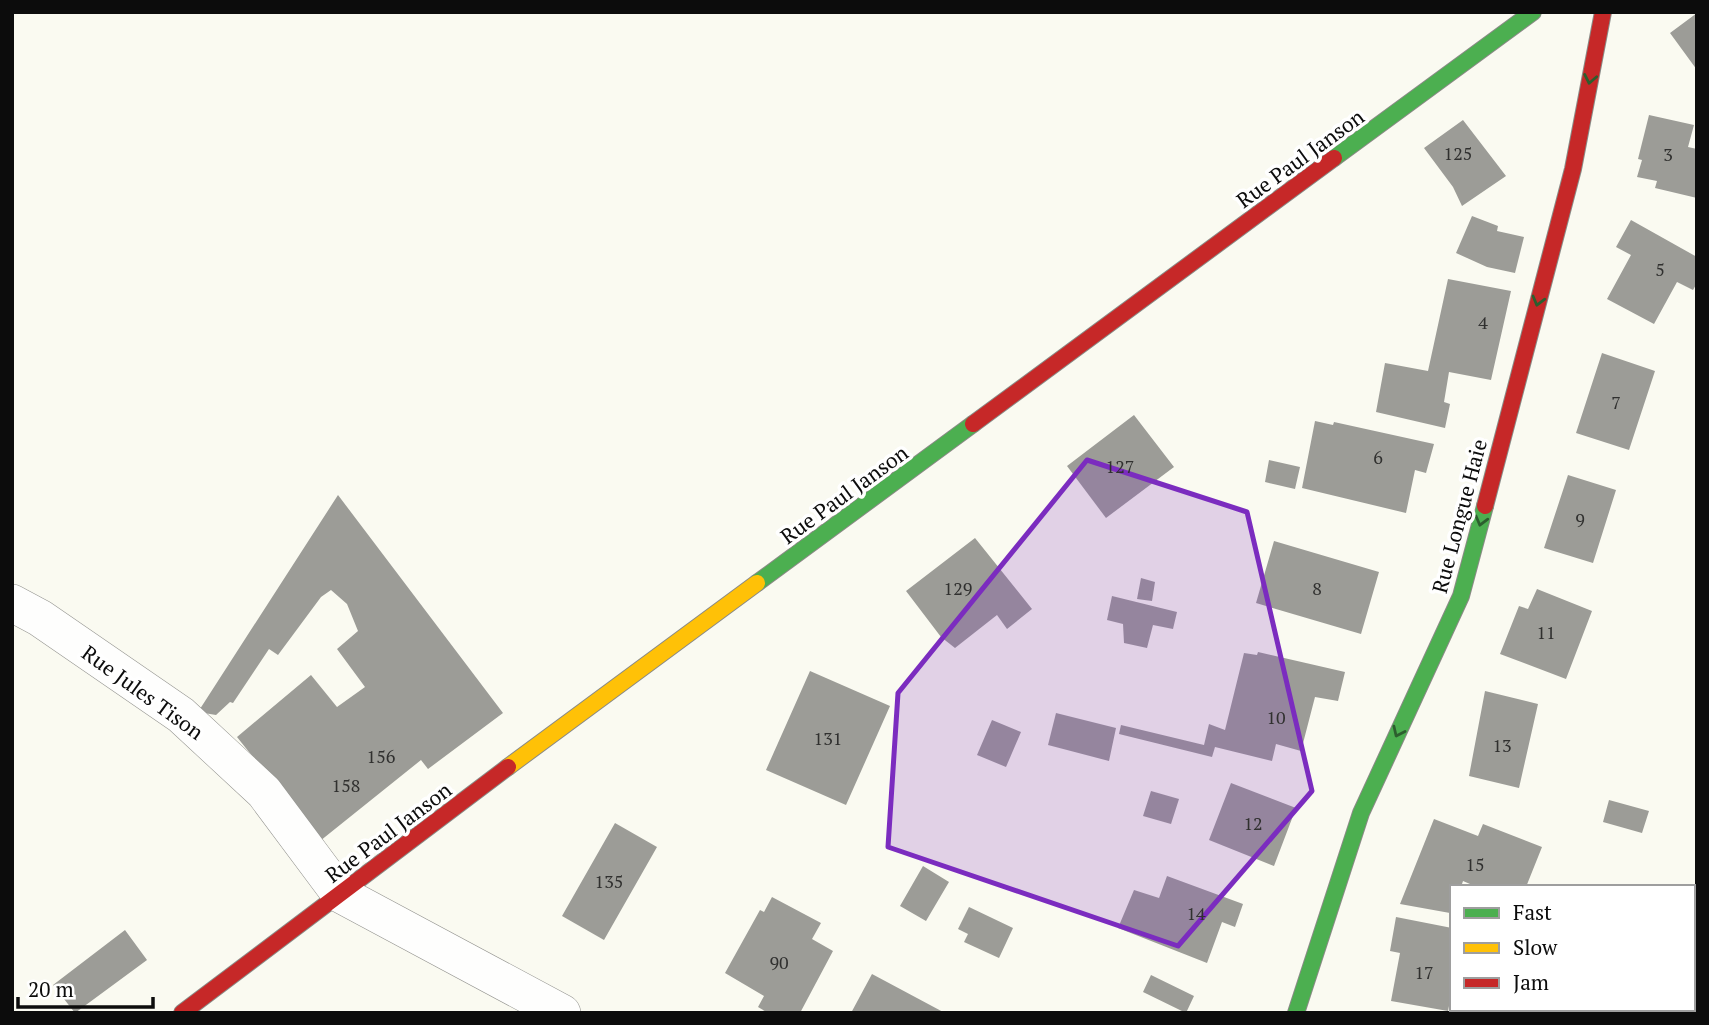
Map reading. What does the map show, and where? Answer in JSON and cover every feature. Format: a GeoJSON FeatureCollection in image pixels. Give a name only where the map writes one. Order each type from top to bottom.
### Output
{"type":"FeatureCollection","features":[{"type":"Feature","properties":{"kind":"main road","name":"Rue Paul Janson"},"geometry":{"type":"LineString","coordinates":[[182,1013],[1533,12]]}},
{"type":"Feature","properties":{"kind":"main road","name":"Rue Longue Haie"},"geometry":{"type":"LineString","coordinates":[[1296,1013],[1361,813],[1461,596],[1573,169],[1603,12]]}},
{"type":"Feature","properties":{"kind":"street","name":"Rue Jules Tison"},"geometry":{"type":"LineString","coordinates":[[12,603],[40,618],[181,715],[264,792],[340,894],[562,1013]]}},
{"type":"Feature","properties":{"kind":"highlighted area"},"geometry":{"type":"Polygon","coordinates":[[[1087,460],[1247,512],[1312,791],[1178,946],[888,847],[898,693],[1087,460]]]}},
{"type":"Feature","properties":{"kind":"building"},"geometry":{"type":"Polygon","coordinates":[[[1697,13],[1697,70],[1670,33],[1697,13]]]}},
{"type":"Feature","properties":{"kind":"building"},"geometry":{"type":"Polygon","coordinates":[[[1649,115],[1694,125],[1688,147],[1697,149],[1697,198],[1655,188],[1657,181],[1637,177],[1642,160],[1638,159],[1649,115]]]}},
{"type":"Feature","properties":{"kind":"building"},"geometry":{"type":"Polygon","coordinates":[[[1463,120],[1506,176],[1462,206],[1453,187],[1424,148],[1463,120]]]}},
{"type":"Feature","properties":{"kind":"building"},"geometry":{"type":"Polygon","coordinates":[[[1472,216],[1498,226],[1497,231],[1524,237],[1515,273],[1487,267],[1456,253],[1472,216]]]}},
{"type":"Feature","properties":{"kind":"building"},"geometry":{"type":"Polygon","coordinates":[[[1631,220],[1697,257],[1697,283],[1693,290],[1677,282],[1654,324],[1607,299],[1631,255],[1616,247],[1631,220]]]}},
{"type":"Feature","properties":{"kind":"building"},"geometry":{"type":"Polygon","coordinates":[[[1448,279],[1511,291],[1491,380],[1449,372],[1444,402],[1450,404],[1445,428],[1376,412],[1385,363],[1428,371],[1448,279]]]}},
{"type":"Feature","properties":{"kind":"building"},"geometry":{"type":"Polygon","coordinates":[[[1602,353],[1655,371],[1629,450],[1576,433],[1602,353]]]}},
{"type":"Feature","properties":{"kind":"building"},"geometry":{"type":"Polygon","coordinates":[[[1134,415],[1174,467],[1106,518],[1067,466],[1134,415]]]}},
{"type":"Feature","properties":{"kind":"building"},"geometry":{"type":"Polygon","coordinates":[[[1315,421],[1333,425],[1334,422],[1434,444],[1426,473],[1415,470],[1406,513],[1302,488],[1315,421]]]}},
{"type":"Feature","properties":{"kind":"building"},"geometry":{"type":"Polygon","coordinates":[[[1269,460],[1300,467],[1295,489],[1265,482],[1269,460]]]}},
{"type":"Feature","properties":{"kind":"building"},"geometry":{"type":"Polygon","coordinates":[[[1568,475],[1616,490],[1593,563],[1544,548],[1568,475]]]}},
{"type":"Feature","properties":{"kind":"building"},"geometry":{"type":"Polygon","coordinates":[[[338,495],[503,713],[428,769],[421,760],[320,841],[237,737],[311,675],[337,707],[365,687],[337,649],[358,631],[347,604],[331,590],[321,597],[278,655],[269,649],[233,703],[230,702],[216,715],[198,712],[338,495]]]}},
{"type":"Feature","properties":{"kind":"building"},"geometry":{"type":"Polygon","coordinates":[[[975,538],[1032,609],[1007,629],[997,615],[955,648],[941,637],[906,591],[975,538]]]}},
{"type":"Feature","properties":{"kind":"building"},"geometry":{"type":"Polygon","coordinates":[[[1274,541],[1379,572],[1361,634],[1256,603],[1274,541]]]}},
{"type":"Feature","properties":{"kind":"building"},"geometry":{"type":"Polygon","coordinates":[[[1141,578],[1155,582],[1152,601],[1137,599],[1141,578]]]}},
{"type":"Feature","properties":{"kind":"building"},"geometry":{"type":"Polygon","coordinates":[[[1537,589],[1592,611],[1566,679],[1500,654],[1519,606],[1528,609],[1537,589]]]}},
{"type":"Feature","properties":{"kind":"building"},"geometry":{"type":"Polygon","coordinates":[[[1112,596],[1177,612],[1173,629],[1153,625],[1147,648],[1124,643],[1123,624],[1107,620],[1112,596]]]}},
{"type":"Feature","properties":{"kind":"building"},"geometry":{"type":"Polygon","coordinates":[[[1258,652],[1345,672],[1338,701],[1315,697],[1301,751],[1276,744],[1272,761],[1215,747],[1212,757],[1119,734],[1121,725],[1204,745],[1209,724],[1225,730],[1244,653],[1257,655],[1258,652]]]}},
{"type":"Feature","properties":{"kind":"building"},"geometry":{"type":"Polygon","coordinates":[[[810,671],[890,706],[846,805],[766,770],[810,671]]]}},
{"type":"Feature","properties":{"kind":"building"},"geometry":{"type":"Polygon","coordinates":[[[1485,691],[1538,704],[1519,788],[1469,776],[1485,691]]]}},
{"type":"Feature","properties":{"kind":"building"},"geometry":{"type":"Polygon","coordinates":[[[1056,713],[1116,728],[1109,761],[1048,745],[1056,713]]]}},
{"type":"Feature","properties":{"kind":"building"},"geometry":{"type":"Polygon","coordinates":[[[992,720],[1021,732],[1006,767],[977,755],[992,720]]]}},
{"type":"Feature","properties":{"kind":"building"},"geometry":{"type":"Polygon","coordinates":[[[1231,783],[1296,808],[1274,866],[1209,840],[1231,783]]]}},
{"type":"Feature","properties":{"kind":"building"},"geometry":{"type":"Polygon","coordinates":[[[1151,791],[1179,799],[1171,824],[1143,816],[1151,791]]]}},
{"type":"Feature","properties":{"kind":"building"},"geometry":{"type":"Polygon","coordinates":[[[1609,800],[1649,811],[1642,833],[1603,822],[1609,800]]]}},
{"type":"Feature","properties":{"kind":"building"},"geometry":{"type":"Polygon","coordinates":[[[1434,819],[1478,836],[1483,824],[1542,847],[1527,885],[1472,885],[1463,881],[1462,885],[1450,885],[1450,913],[1400,904],[1434,819]]]}},
{"type":"Feature","properties":{"kind":"building"},"geometry":{"type":"Polygon","coordinates":[[[615,823],[657,847],[604,940],[562,916],[615,823]]]}},
{"type":"Feature","properties":{"kind":"building"},"geometry":{"type":"Polygon","coordinates":[[[923,866],[949,882],[926,921],[900,906],[923,866]]]}},
{"type":"Feature","properties":{"kind":"building"},"geometry":{"type":"Polygon","coordinates":[[[1167,876],[1243,904],[1235,927],[1222,922],[1207,963],[1118,928],[1134,890],[1159,898],[1167,876]]]}},
{"type":"Feature","properties":{"kind":"building"},"geometry":{"type":"Polygon","coordinates":[[[772,897],[821,923],[812,939],[833,951],[800,1013],[768,1013],[758,1007],[764,996],[725,973],[760,910],[764,912],[772,897]]]}},
{"type":"Feature","properties":{"kind":"building"},"geometry":{"type":"Polygon","coordinates":[[[969,907],[1013,928],[999,958],[964,942],[968,934],[958,929],[969,907]]]}},
{"type":"Feature","properties":{"kind":"building"},"geometry":{"type":"Polygon","coordinates":[[[1396,917],[1450,928],[1448,1011],[1391,1001],[1400,953],[1390,951],[1396,917]]]}},
{"type":"Feature","properties":{"kind":"building"},"geometry":{"type":"Polygon","coordinates":[[[125,930],[147,960],[75,1013],[53,985],[125,930]]]}},
{"type":"Feature","properties":{"kind":"building"},"geometry":{"type":"Polygon","coordinates":[[[872,974],[945,1013],[851,1013],[872,974]]]}},
{"type":"Feature","properties":{"kind":"building"},"geometry":{"type":"Polygon","coordinates":[[[1151,975],[1194,996],[1186,1013],[1143,992],[1151,975]]]}},
{"type":"Feature","properties":{"kind":"traffic: fast"},"geometry":{"type":"LineString","coordinates":[[1334,158],[1533,12]]}},
{"type":"Feature","properties":{"kind":"traffic: fast"},"geometry":{"type":"LineString","coordinates":[[757,583],[973,424]]}},
{"type":"Feature","properties":{"kind":"traffic: fast"},"geometry":{"type":"LineString","coordinates":[[1296,1013],[1361,813],[1461,596],[1485,506]]}},
{"type":"Feature","properties":{"kind":"traffic: slow"},"geometry":{"type":"LineString","coordinates":[[508,767],[757,583]]}},
{"type":"Feature","properties":{"kind":"traffic: jam"},"geometry":{"type":"LineString","coordinates":[[1485,506],[1573,169],[1603,12]]}},
{"type":"Feature","properties":{"kind":"traffic: jam"},"geometry":{"type":"LineString","coordinates":[[973,424],[1334,158]]}},
{"type":"Feature","properties":{"kind":"traffic: jam"},"geometry":{"type":"LineString","coordinates":[[182,1013],[508,767]]}}]}
